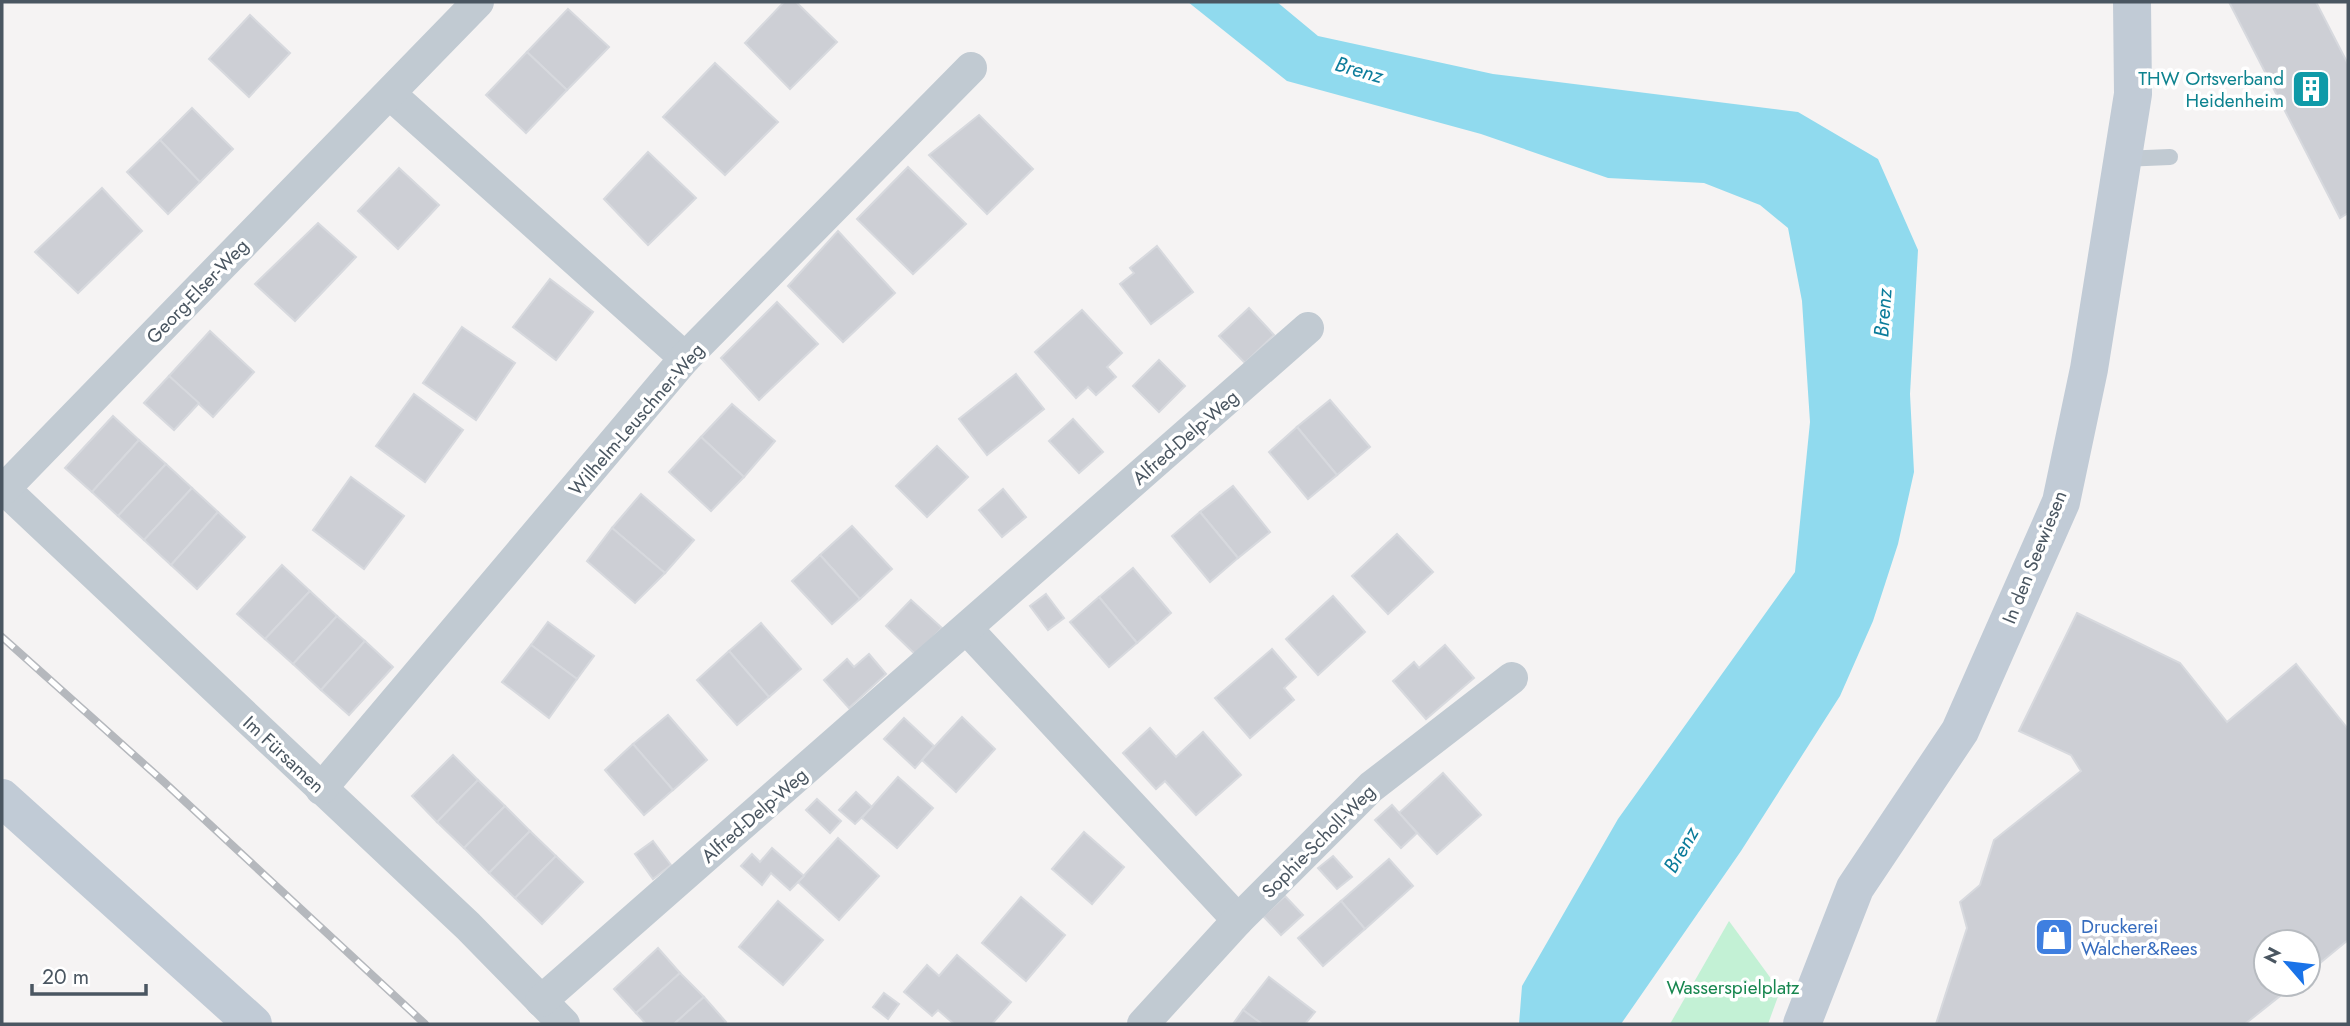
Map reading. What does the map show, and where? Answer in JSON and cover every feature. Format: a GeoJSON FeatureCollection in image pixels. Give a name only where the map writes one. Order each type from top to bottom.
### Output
{"type":"FeatureCollection","features":[{"type":"Feature","properties":{"kind":"street","name":"Georg-Elser-Weg"},"geometry":{"type":"LineString","coordinates":[[3,488],[478,2]]}},
{"type":"Feature","properties":{"kind":"street","name":"In den Seewiesen"},"geometry":{"type":"LineString","coordinates":[[1802,1024],[1855,888],[1960,731],[2061,502],[2088,369],[2133,94],[2132,2]]}},
{"type":"Feature","properties":{"kind":"street","name":"Wilhelm-Leuschner-Weg"},"geometry":{"type":"LineString","coordinates":[[321,789],[685,358],[971,68]]}},
{"type":"Feature","properties":{"kind":"street"},"geometry":{"type":"LineString","coordinates":[[390,94],[685,358]]}},
{"type":"Feature","properties":{"kind":"street","name":"Alfred-Delp-Weg"},"geometry":{"type":"LineString","coordinates":[[541,1001],[1308,328]]}},
{"type":"Feature","properties":{"kind":"street","name":"Im Fürsamen"},"geometry":{"type":"LineString","coordinates":[[3,488],[468,926],[564,1024]]}},
{"type":"Feature","properties":{"kind":"street"},"geometry":{"type":"LineString","coordinates":[[967,629],[1238,920]]}},
{"type":"Feature","properties":{"kind":"street","name":"Sophie-Scholl-Weg"},"geometry":{"type":"LineString","coordinates":[[1143,1024],[1238,920],[1371,787],[1512,678]]}},
{"type":"Feature","properties":{"kind":"street"},"geometry":{"type":"LineString","coordinates":[[2,798],[253,1024]]}},
{"type":"Feature","properties":{"kind":"lane"},"geometry":{"type":"LineString","coordinates":[[2122,159],[2170,157]]}},
{"type":"Feature","properties":{"kind":"green space","name":"Wasserspielplatz"},"geometry":{"type":"Polygon","coordinates":[[[1729,921],[1780,991],[1768,1024],[1670,1024],[1729,921]]]}},
{"type":"Feature","properties":{"kind":"water","name":"Brenz"},"geometry":{"type":"Polygon","coordinates":[[[1188,2],[1277,2],[1318,36],[1493,74],[1798,112],[1878,159],[1918,250],[1910,394],[1914,472],[1898,544],[1873,621],[1840,696],[1741,851],[1621,1024],[1519,1024],[1522,986],[1618,819],[1795,572],[1810,422],[1802,301],[1788,228],[1760,205],[1704,183],[1608,178],[1481,134],[1287,81],[1188,2]]]}},
{"type":"Feature","properties":{"kind":"building"},"geometry":{"type":"Polygon","coordinates":[[[784,2],[796,2],[837,42],[790,89],[745,43],[784,2]]]}},
{"type":"Feature","properties":{"kind":"building","name":"THW Ortsverband Heidenheim"},"geometry":{"type":"Polygon","coordinates":[[[2229,2],[2316,2],[2348,64],[2348,213],[2340,218],[2229,2]]]}},
{"type":"Feature","properties":{"kind":"building"},"geometry":{"type":"Polygon","coordinates":[[[568,9],[609,47],[567,90],[527,52],[568,9]]]}},
{"type":"Feature","properties":{"kind":"building"},"geometry":{"type":"Polygon","coordinates":[[[250,15],[290,53],[249,97],[209,59],[250,15]]]}},
{"type":"Feature","properties":{"kind":"building"},"geometry":{"type":"Polygon","coordinates":[[[527,52],[567,90],[526,133],[486,95],[527,52]]]}},
{"type":"Feature","properties":{"kind":"building"},"geometry":{"type":"Polygon","coordinates":[[[715,63],[778,122],[725,175],[663,117],[715,63]]]}},
{"type":"Feature","properties":{"kind":"building"},"geometry":{"type":"Polygon","coordinates":[[[192,108],[233,149],[200,182],[160,140],[192,108]]]}},
{"type":"Feature","properties":{"kind":"building"},"geometry":{"type":"Polygon","coordinates":[[[979,115],[1033,169],[987,214],[929,155],[979,115]]]}},
{"type":"Feature","properties":{"kind":"building"},"geometry":{"type":"Polygon","coordinates":[[[160,140],[200,182],[168,214],[127,172],[160,140]]]}},
{"type":"Feature","properties":{"kind":"building"},"geometry":{"type":"Polygon","coordinates":[[[648,152],[696,198],[648,245],[604,199],[648,152]]]}},
{"type":"Feature","properties":{"kind":"building"},"geometry":{"type":"Polygon","coordinates":[[[908,167],[966,224],[913,274],[857,219],[908,167]]]}},
{"type":"Feature","properties":{"kind":"building"},"geometry":{"type":"Polygon","coordinates":[[[399,168],[439,205],[398,249],[358,211],[399,168]]]}},
{"type":"Feature","properties":{"kind":"building"},"geometry":{"type":"Polygon","coordinates":[[[102,188],[142,231],[78,293],[35,252],[102,188]]]}},
{"type":"Feature","properties":{"kind":"building"},"geometry":{"type":"Polygon","coordinates":[[[318,223],[356,257],[295,321],[255,284],[318,223]]]}},
{"type":"Feature","properties":{"kind":"building"},"geometry":{"type":"Polygon","coordinates":[[[838,231],[895,293],[843,342],[788,286],[838,231]]]}},
{"type":"Feature","properties":{"kind":"building"},"geometry":{"type":"Polygon","coordinates":[[[1157,246],[1193,292],[1151,324],[1120,284],[1134,273],[1130,268],[1157,246]]]}},
{"type":"Feature","properties":{"kind":"building"},"geometry":{"type":"Polygon","coordinates":[[[550,279],[593,312],[556,360],[513,327],[550,279]]]}},
{"type":"Feature","properties":{"kind":"building"},"geometry":{"type":"Polygon","coordinates":[[[777,302],[818,344],[759,400],[721,358],[777,302]]]}},
{"type":"Feature","properties":{"kind":"building"},"geometry":{"type":"Polygon","coordinates":[[[1249,308],[1274,335],[1245,363],[1219,336],[1249,308]]]}},
{"type":"Feature","properties":{"kind":"building"},"geometry":{"type":"Polygon","coordinates":[[[1082,310],[1122,353],[1107,367],[1116,377],[1096,395],[1088,387],[1076,398],[1035,352],[1082,310]]]}},
{"type":"Feature","properties":{"kind":"building"},"geometry":{"type":"Polygon","coordinates":[[[462,327],[515,363],[476,420],[423,383],[462,327]]]}},
{"type":"Feature","properties":{"kind":"building"},"geometry":{"type":"Polygon","coordinates":[[[210,331],[254,372],[213,417],[169,376],[210,331]]]}},
{"type":"Feature","properties":{"kind":"building"},"geometry":{"type":"Polygon","coordinates":[[[1159,360],[1185,386],[1159,412],[1133,386],[1159,360]]]}},
{"type":"Feature","properties":{"kind":"building"},"geometry":{"type":"Polygon","coordinates":[[[1016,374],[1044,409],[987,455],[959,419],[1016,374]]]}},
{"type":"Feature","properties":{"kind":"building"},"geometry":{"type":"Polygon","coordinates":[[[169,376],[199,403],[174,430],[144,403],[169,376]]]}},
{"type":"Feature","properties":{"kind":"building"},"geometry":{"type":"Polygon","coordinates":[[[414,394],[463,430],[425,482],[376,446],[414,394]]]}},
{"type":"Feature","properties":{"kind":"building"},"geometry":{"type":"Polygon","coordinates":[[[1330,400],[1370,447],[1337,475],[1297,427],[1330,400]]]}},
{"type":"Feature","properties":{"kind":"building"},"geometry":{"type":"Polygon","coordinates":[[[732,404],[775,441],[744,477],[701,437],[732,404]]]}},
{"type":"Feature","properties":{"kind":"building"},"geometry":{"type":"Polygon","coordinates":[[[113,416],[139,440],[92,492],[65,468],[113,416]]]}},
{"type":"Feature","properties":{"kind":"building"},"geometry":{"type":"Polygon","coordinates":[[[1073,419],[1103,452],[1079,473],[1049,441],[1073,419]]]}},
{"type":"Feature","properties":{"kind":"building"},"geometry":{"type":"Polygon","coordinates":[[[1297,427],[1337,475],[1308,499],[1269,452],[1297,427]]]}},
{"type":"Feature","properties":{"kind":"building"},"geometry":{"type":"Polygon","coordinates":[[[701,437],[744,477],[711,511],[669,472],[701,437]]]}},
{"type":"Feature","properties":{"kind":"building"},"geometry":{"type":"Polygon","coordinates":[[[139,440],[166,464],[118,516],[92,492],[139,440]]]}},
{"type":"Feature","properties":{"kind":"building"},"geometry":{"type":"Polygon","coordinates":[[[937,446],[968,477],[927,517],[896,486],[937,446]]]}},
{"type":"Feature","properties":{"kind":"building"},"geometry":{"type":"Polygon","coordinates":[[[166,464],[192,488],[144,540],[118,516],[166,464]]]}},
{"type":"Feature","properties":{"kind":"building"},"geometry":{"type":"Polygon","coordinates":[[[351,477],[404,516],[364,569],[313,530],[351,477]]]}},
{"type":"Feature","properties":{"kind":"building"},"geometry":{"type":"Polygon","coordinates":[[[1233,486],[1270,532],[1238,558],[1200,512],[1233,486]]]}},
{"type":"Feature","properties":{"kind":"building"},"geometry":{"type":"Polygon","coordinates":[[[192,488],[218,512],[171,565],[144,540],[192,488]]]}},
{"type":"Feature","properties":{"kind":"building"},"geometry":{"type":"Polygon","coordinates":[[[1003,489],[1026,517],[1002,537],[979,510],[1003,489]]]}},
{"type":"Feature","properties":{"kind":"building"},"geometry":{"type":"Polygon","coordinates":[[[641,494],[694,540],[665,573],[612,528],[641,494]]]}},
{"type":"Feature","properties":{"kind":"building"},"geometry":{"type":"Polygon","coordinates":[[[218,512],[245,537],[197,589],[171,565],[218,512]]]}},
{"type":"Feature","properties":{"kind":"building"},"geometry":{"type":"Polygon","coordinates":[[[1200,512],[1238,558],[1210,582],[1172,536],[1200,512]]]}},
{"type":"Feature","properties":{"kind":"building"},"geometry":{"type":"Polygon","coordinates":[[[852,526],[892,569],[860,599],[820,555],[852,526]]]}},
{"type":"Feature","properties":{"kind":"building"},"geometry":{"type":"Polygon","coordinates":[[[612,528],[665,573],[635,603],[587,561],[612,528]]]}},
{"type":"Feature","properties":{"kind":"building"},"geometry":{"type":"Polygon","coordinates":[[[1397,534],[1433,572],[1388,614],[1352,576],[1397,534]]]}},
{"type":"Feature","properties":{"kind":"building"},"geometry":{"type":"Polygon","coordinates":[[[820,555],[860,599],[832,624],[792,581],[820,555]]]}},
{"type":"Feature","properties":{"kind":"building"},"geometry":{"type":"Polygon","coordinates":[[[282,565],[310,591],[265,639],[237,614],[282,565]]]}},
{"type":"Feature","properties":{"kind":"building"},"geometry":{"type":"Polygon","coordinates":[[[1133,568],[1171,613],[1137,643],[1099,597],[1133,568]]]}},
{"type":"Feature","properties":{"kind":"building"},"geometry":{"type":"Polygon","coordinates":[[[310,591],[337,616],[293,664],[265,639],[310,591]]]}},
{"type":"Feature","properties":{"kind":"building"},"geometry":{"type":"Polygon","coordinates":[[[1046,594],[1064,618],[1048,630],[1030,606],[1046,594]]]}},
{"type":"Feature","properties":{"kind":"building"},"geometry":{"type":"Polygon","coordinates":[[[1333,596],[1365,632],[1318,675],[1286,639],[1333,596]]]}},
{"type":"Feature","properties":{"kind":"building"},"geometry":{"type":"Polygon","coordinates":[[[1099,597],[1137,643],[1109,667],[1070,622],[1099,597]]]}},
{"type":"Feature","properties":{"kind":"building"},"geometry":{"type":"Polygon","coordinates":[[[911,600],[942,628],[916,655],[886,626],[911,600]]]}},
{"type":"Feature","properties":{"kind":"building"},"geometry":{"type":"Polygon","coordinates":[[[2077,613],[2180,663],[2227,722],[2296,664],[2348,729],[2348,940],[2322,961],[2322,928],[2252,928],[2252,998],[2278,998],[2245,1024],[1936,1024],[1967,928],[1960,902],[1980,885],[1994,840],[2081,771],[2071,755],[2019,731],[2077,613]]]}},
{"type":"Feature","properties":{"kind":"building"},"geometry":{"type":"Polygon","coordinates":[[[337,616],[365,641],[321,690],[293,664],[337,616]]]}},
{"type":"Feature","properties":{"kind":"building"},"geometry":{"type":"Polygon","coordinates":[[[548,622],[594,656],[577,679],[531,645],[548,622]]]}},
{"type":"Feature","properties":{"kind":"building"},"geometry":{"type":"Polygon","coordinates":[[[761,623],[801,669],[769,697],[729,651],[761,623]]]}},
{"type":"Feature","properties":{"kind":"building"},"geometry":{"type":"Polygon","coordinates":[[[365,641],[393,667],[349,715],[321,690],[365,641]]]}},
{"type":"Feature","properties":{"kind":"building"},"geometry":{"type":"Polygon","coordinates":[[[531,645],[577,679],[549,718],[502,682],[531,645]]]}},
{"type":"Feature","properties":{"kind":"building"},"geometry":{"type":"Polygon","coordinates":[[[1445,645],[1474,678],[1426,719],[1393,681],[1414,662],[1419,668],[1445,645]]]}},
{"type":"Feature","properties":{"kind":"building"},"geometry":{"type":"Polygon","coordinates":[[[1272,649],[1296,677],[1284,688],[1294,700],[1250,738],[1215,698],[1272,649]]]}},
{"type":"Feature","properties":{"kind":"building"},"geometry":{"type":"Polygon","coordinates":[[[729,651],[769,697],[737,725],[697,680],[729,651]]]}},
{"type":"Feature","properties":{"kind":"building"},"geometry":{"type":"Polygon","coordinates":[[[869,654],[886,674],[849,708],[824,680],[847,659],[854,667],[869,654]]]}},
{"type":"Feature","properties":{"kind":"building"},"geometry":{"type":"Polygon","coordinates":[[[668,715],[707,760],[673,790],[633,744],[668,715]]]}},
{"type":"Feature","properties":{"kind":"building"},"geometry":{"type":"Polygon","coordinates":[[[962,717],[995,749],[956,792],[922,760],[962,717]]]}},
{"type":"Feature","properties":{"kind":"building"},"geometry":{"type":"Polygon","coordinates":[[[904,718],[934,746],[915,768],[884,739],[904,718]]]}},
{"type":"Feature","properties":{"kind":"building"},"geometry":{"type":"Polygon","coordinates":[[[1150,728],[1176,757],[1203,732],[1241,775],[1196,815],[1165,781],[1156,789],[1123,753],[1150,728]]]}},
{"type":"Feature","properties":{"kind":"building"},"geometry":{"type":"Polygon","coordinates":[[[633,744],[673,790],[644,815],[605,770],[633,744]]]}},
{"type":"Feature","properties":{"kind":"building"},"geometry":{"type":"Polygon","coordinates":[[[453,755],[478,780],[437,822],[412,796],[453,755]]]}},
{"type":"Feature","properties":{"kind":"building"},"geometry":{"type":"Polygon","coordinates":[[[1443,773],[1481,815],[1437,854],[1399,813],[1443,773]]]}},
{"type":"Feature","properties":{"kind":"building"},"geometry":{"type":"Polygon","coordinates":[[[898,777],[933,808],[897,848],[862,818],[898,777]]]}},
{"type":"Feature","properties":{"kind":"building"},"geometry":{"type":"Polygon","coordinates":[[[478,780],[505,806],[464,848],[437,822],[478,780]]]}},
{"type":"Feature","properties":{"kind":"building"},"geometry":{"type":"Polygon","coordinates":[[[856,792],[872,807],[855,824],[839,810],[856,792]]]}},
{"type":"Feature","properties":{"kind":"building"},"geometry":{"type":"Polygon","coordinates":[[[817,799],[841,821],[830,833],[806,810],[817,799]]]}},
{"type":"Feature","properties":{"kind":"building"},"geometry":{"type":"Polygon","coordinates":[[[1392,805],[1417,833],[1401,848],[1375,820],[1392,805]]]}},
{"type":"Feature","properties":{"kind":"building"},"geometry":{"type":"Polygon","coordinates":[[[505,806],[530,831],[489,873],[464,848],[505,806]]]}},
{"type":"Feature","properties":{"kind":"building"},"geometry":{"type":"Polygon","coordinates":[[[530,831],[556,856],[515,898],[489,873],[530,831]]]}},
{"type":"Feature","properties":{"kind":"building"},"geometry":{"type":"Polygon","coordinates":[[[1084,832],[1124,867],[1092,904],[1052,869],[1084,832]]]}},
{"type":"Feature","properties":{"kind":"building"},"geometry":{"type":"Polygon","coordinates":[[[838,838],[879,876],[839,920],[798,882],[838,838]]]}},
{"type":"Feature","properties":{"kind":"building"},"geometry":{"type":"Polygon","coordinates":[[[653,841],[671,865],[653,879],[635,854],[653,841]]]}},
{"type":"Feature","properties":{"kind":"building"},"geometry":{"type":"Polygon","coordinates":[[[772,848],[804,876],[790,890],[771,873],[762,885],[741,866],[752,854],[760,862],[772,848]]]}},
{"type":"Feature","properties":{"kind":"building"},"geometry":{"type":"Polygon","coordinates":[[[556,856],[583,882],[542,924],[515,898],[556,856]]]}},
{"type":"Feature","properties":{"kind":"building"},"geometry":{"type":"Polygon","coordinates":[[[1333,856],[1352,877],[1337,889],[1318,868],[1333,856]]]}},
{"type":"Feature","properties":{"kind":"building"},"geometry":{"type":"Polygon","coordinates":[[[1389,859],[1413,886],[1365,929],[1341,901],[1389,859]]]}},
{"type":"Feature","properties":{"kind":"building"},"geometry":{"type":"Polygon","coordinates":[[[1285,896],[1303,915],[1281,935],[1263,916],[1285,896]]]}},
{"type":"Feature","properties":{"kind":"building"},"geometry":{"type":"Polygon","coordinates":[[[1021,897],[1065,935],[1026,981],[982,943],[1021,897]]]}},
{"type":"Feature","properties":{"kind":"building"},"geometry":{"type":"Polygon","coordinates":[[[778,901],[823,940],[783,985],[739,947],[778,901]]]}},
{"type":"Feature","properties":{"kind":"building"},"geometry":{"type":"Polygon","coordinates":[[[1341,901],[1365,929],[1323,966],[1298,938],[1341,901]]]}},
{"type":"Feature","properties":{"kind":"building"},"geometry":{"type":"Polygon","coordinates":[[[658,948],[680,973],[636,1013],[614,989],[658,948]]]}},
{"type":"Feature","properties":{"kind":"building"},"geometry":{"type":"Polygon","coordinates":[[[957,955],[1011,1002],[992,1024],[954,1024],[938,1010],[932,1016],[904,992],[927,965],[939,976],[957,955]]]}},
{"type":"Feature","properties":{"kind":"building"},"geometry":{"type":"Polygon","coordinates":[[[680,973],[704,997],[674,1024],[646,1024],[636,1013],[680,973]]]}},
{"type":"Feature","properties":{"kind":"building"},"geometry":{"type":"Polygon","coordinates":[[[1269,977],[1315,1012],[1305,1024],[1262,1024],[1243,1010],[1269,977]]]}},
{"type":"Feature","properties":{"kind":"building"},"geometry":{"type":"Polygon","coordinates":[[[884,993],[899,1004],[888,1019],[873,1007],[884,993]]]}},
{"type":"Feature","properties":{"kind":"building"},"geometry":{"type":"Polygon","coordinates":[[[704,997],[726,1022],[724,1024],[674,1024],[704,997]]]}},
{"type":"Feature","properties":{"kind":"building"},"geometry":{"type":"Polygon","coordinates":[[[1243,1010],[1262,1024],[1233,1024],[1243,1010]]]}},
{"type":"Feature","properties":{"kind":"railway"},"geometry":{"type":"LineString","coordinates":[[2,637],[164,782],[425,1024]]}},
{"type":"Feature","properties":{"kind":"place","name":"THW Ortsverband Heidenheim"},"geometry":{"type":"Point","coordinates":[2311,89]}},
{"type":"Feature","properties":{"kind":"place","name":"Druckerei Walcher&Rees"},"geometry":{"type":"Point","coordinates":[2054,937]}}]}
